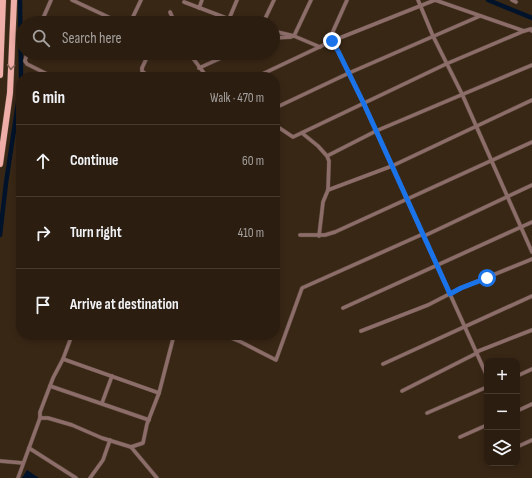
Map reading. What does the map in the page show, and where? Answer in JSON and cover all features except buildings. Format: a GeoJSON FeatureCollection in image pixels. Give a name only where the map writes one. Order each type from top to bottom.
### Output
{"type":"FeatureCollection","features":[{"type":"Feature","properties":{"kind":"main road"},"geometry":{"type":"LineString","coordinates":[[0,75],[2,0]]}},
{"type":"Feature","properties":{"kind":"main road"},"geometry":{"type":"LineString","coordinates":[[0,164],[10,93],[14,0]]}},
{"type":"Feature","properties":{"kind":"street"},"geometry":{"type":"LineString","coordinates":[[44,16],[51,0]]}},
{"type":"Feature","properties":{"kind":"street"},"geometry":{"type":"LineString","coordinates":[[72,0],[106,16]]}},
{"type":"Feature","properties":{"kind":"street"},"geometry":{"type":"LineString","coordinates":[[133,16],[141,0]]}},
{"type":"Feature","properties":{"kind":"street"},"geometry":{"type":"LineString","coordinates":[[199,8],[202,0]]}},
{"type":"Feature","properties":{"kind":"street"},"geometry":{"type":"LineString","coordinates":[[229,16],[237,0]]}},
{"type":"Feature","properties":{"kind":"street"},"geometry":{"type":"LineString","coordinates":[[267,16],[274,0]]}},
{"type":"Feature","properties":{"kind":"street"},"geometry":{"type":"LineString","coordinates":[[294,36],[311,0]]}},
{"type":"Feature","properties":{"kind":"street"},"geometry":{"type":"LineString","coordinates":[[347,0],[330,38],[364,104],[484,369]]}},
{"type":"Feature","properties":{"kind":"street"},"geometry":{"type":"LineString","coordinates":[[418,0],[446,64],[462,94],[520,228],[532,252]]}},
{"type":"Feature","properties":{"kind":"street"},"geometry":{"type":"LineString","coordinates":[[267,72],[332,41],[435,0],[524,31]]}},
{"type":"Feature","properties":{"kind":"street"},"geometry":{"type":"LineString","coordinates":[[184,2],[220,16]]}},
{"type":"Feature","properties":{"kind":"street"},"geometry":{"type":"LineString","coordinates":[[170,12],[172,16]]}},
{"type":"Feature","properties":{"kind":"street"},"geometry":{"type":"LineString","coordinates":[[280,106],[349,73],[480,16]]}},
{"type":"Feature","properties":{"kind":"street"},"geometry":{"type":"LineString","coordinates":[[280,129],[293,138],[446,64],[524,31],[531,29],[532,31]]}},
{"type":"Feature","properties":{"kind":"street"},"geometry":{"type":"LineString","coordinates":[[280,33],[294,36],[320,47]]}},
{"type":"Feature","properties":{"kind":"street"},"geometry":{"type":"LineString","coordinates":[[280,37],[294,36]]}},
{"type":"Feature","properties":{"kind":"street"},"geometry":{"type":"LineString","coordinates":[[25,60],[27,64],[43,72]]}},
{"type":"Feature","properties":{"kind":"street"},"geometry":{"type":"LineString","coordinates":[[143,72],[142,68],[146,60]]}},
{"type":"Feature","properties":{"kind":"street"},"geometry":{"type":"LineString","coordinates":[[194,60],[203,72]]}},
{"type":"Feature","properties":{"kind":"street"},"geometry":{"type":"LineString","coordinates":[[199,68],[217,60]]}},
{"type":"Feature","properties":{"kind":"street"},"geometry":{"type":"LineString","coordinates":[[327,156],[376,131],[532,65]]}},
{"type":"Feature","properties":{"kind":"street"},"geometry":{"type":"LineString","coordinates":[[328,190],[392,166],[532,100]]}},
{"type":"Feature","properties":{"kind":"street"},"geometry":{"type":"LineString","coordinates":[[302,133],[318,146],[327,156],[330,166],[328,190],[323,202],[319,236]]}},
{"type":"Feature","properties":{"kind":"street"},"geometry":{"type":"LineString","coordinates":[[300,235],[319,236],[336,232],[532,142]]}},
{"type":"Feature","properties":{"kind":"street"},"geometry":{"type":"LineString","coordinates":[[236,340],[276,360],[302,288],[424,235],[532,185]]}},
{"type":"Feature","properties":{"kind":"street"},"geometry":{"type":"LineString","coordinates":[[343,308],[532,222]]}},
{"type":"Feature","properties":{"kind":"street"},"geometry":{"type":"LineString","coordinates":[[361,331],[428,305],[461,288],[532,259]]}},
{"type":"Feature","properties":{"kind":"street"},"geometry":{"type":"LineString","coordinates":[[383,364],[532,296]]}},
{"type":"Feature","properties":{"kind":"street"},"geometry":{"type":"LineString","coordinates":[[402,391],[476,352],[532,330]]}},
{"type":"Feature","properties":{"kind":"street"},"geometry":{"type":"LineString","coordinates":[[18,478],[40,418],[40,412],[52,378],[63,359],[70,340]]}},
{"type":"Feature","properties":{"kind":"street"},"geometry":{"type":"LineString","coordinates":[[131,447],[143,443],[149,420],[159,393],[173,340]]}},
{"type":"Feature","properties":{"kind":"street"},"geometry":{"type":"LineString","coordinates":[[63,359],[159,393]]}},
{"type":"Feature","properties":{"kind":"street"},"geometry":{"type":"LineString","coordinates":[[520,375],[532,369]]}},
{"type":"Feature","properties":{"kind":"street"},"geometry":{"type":"LineString","coordinates":[[102,403],[112,376]]}},
{"type":"Feature","properties":{"kind":"street"},"geometry":{"type":"LineString","coordinates":[[50,386],[149,420]]}},
{"type":"Feature","properties":{"kind":"street"},"geometry":{"type":"LineString","coordinates":[[427,413],[484,388]]}},
{"type":"Feature","properties":{"kind":"street"},"geometry":{"type":"LineString","coordinates":[[520,410],[532,404]]}},
{"type":"Feature","properties":{"kind":"street"},"geometry":{"type":"LineString","coordinates":[[40,418],[48,418],[72,425],[131,447],[156,478]]}},
{"type":"Feature","properties":{"kind":"street"},"geometry":{"type":"LineString","coordinates":[[460,437],[484,426]]}},
{"type":"Feature","properties":{"kind":"street"},"geometry":{"type":"LineString","coordinates":[[90,478],[103,460],[110,440]]}},
{"type":"Feature","properties":{"kind":"street"},"geometry":{"type":"LineString","coordinates":[[520,446],[532,440]]}},
{"type":"Feature","properties":{"kind":"street"},"geometry":{"type":"LineString","coordinates":[[29,448],[76,478]]}},
{"type":"Feature","properties":{"kind":"street"},"geometry":{"type":"LineString","coordinates":[[0,461],[23,463]]}},
{"type":"Feature","properties":{"kind":"water"},"geometry":{"type":"Polygon","coordinates":[[[27,470],[39,478],[22,478],[27,470]]]}},
{"type":"Feature","properties":{"kind":"waterway"},"geometry":{"type":"LineString","coordinates":[[20,0],[20,16]]}},
{"type":"Feature","properties":{"kind":"waterway"},"geometry":{"type":"LineString","coordinates":[[488,0],[532,18]]}},
{"type":"Feature","properties":{"kind":"waterway"},"geometry":{"type":"LineString","coordinates":[[21,60],[21,72]]}},
{"type":"Feature","properties":{"kind":"waterway"},"geometry":{"type":"LineString","coordinates":[[0,235],[16,116]]}},
{"type":"Feature","properties":{"kind":"route"},"geometry":{"type":"LineString","coordinates":[[332,41],[364,104],[450,294],[487,278]]}}]}
